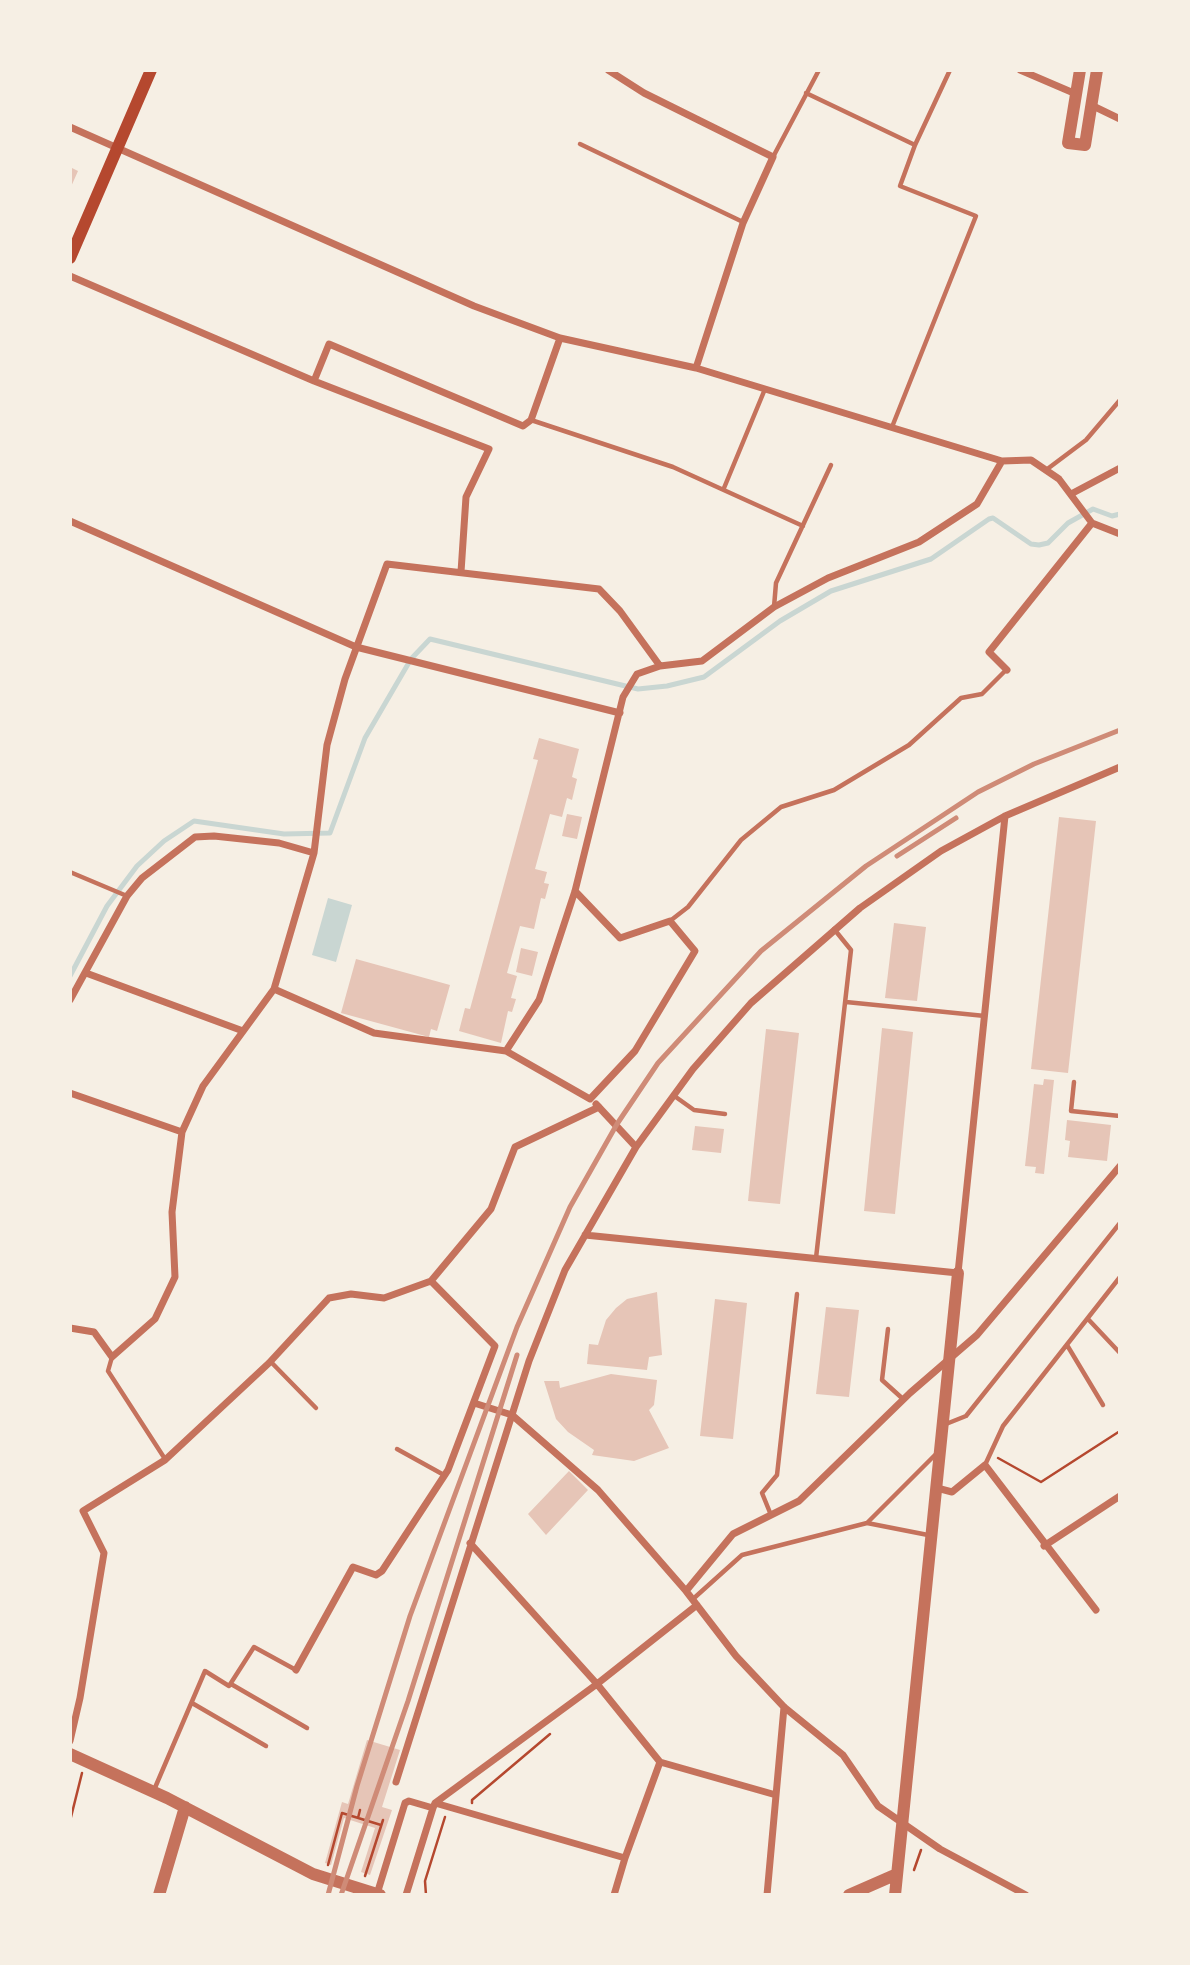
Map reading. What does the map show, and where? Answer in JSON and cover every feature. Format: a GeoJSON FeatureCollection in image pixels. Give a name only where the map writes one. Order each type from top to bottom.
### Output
{"type":"FeatureCollection","features":[{"type":"Feature","properties":{"kind":"main road"},"geometry":{"type":"LineString","coordinates":[[70,258],[151,70]]}},
{"type":"Feature","properties":{"kind":"street"},"geometry":{"type":"LineString","coordinates":[[608,70],[645,93],[773,157],[743,223],[696,368]]}},
{"type":"Feature","properties":{"kind":"street"},"geometry":{"type":"LineString","coordinates":[[1020,70],[1076,94]]}},
{"type":"Feature","properties":{"kind":"street"},"geometry":{"type":"LineString","coordinates":[[1080,70],[1068,144],[1085,145],[1097,70]]}},
{"type":"Feature","properties":{"kind":"street"},"geometry":{"type":"LineString","coordinates":[[1091,105],[1120,119]]}},
{"type":"Feature","properties":{"kind":"street"},"geometry":{"type":"LineString","coordinates":[[70,127],[474,306],[560,338],[696,368],[1002,461],[1031,460],[1059,479],[1092,523],[1120,534]]}},
{"type":"Feature","properties":{"kind":"street"},"geometry":{"type":"LineString","coordinates":[[70,276],[314,381],[489,449],[466,497],[461,572]]}},
{"type":"Feature","properties":{"kind":"street"},"geometry":{"type":"LineString","coordinates":[[314,381],[329,344],[523,426],[531,420],[560,338]]}},
{"type":"Feature","properties":{"kind":"street"},"geometry":{"type":"LineString","coordinates":[[506,1051],[539,1000],[575,891],[622,697],[637,674],[660,666],[702,661],[774,607],[828,578],[919,542],[977,504],[1002,461]]}},
{"type":"Feature","properties":{"kind":"street"},"geometry":{"type":"LineString","coordinates":[[1071,494],[1120,468]]}},
{"type":"Feature","properties":{"kind":"street"},"geometry":{"type":"LineString","coordinates":[[70,521],[356,647],[620,713]]}},
{"type":"Feature","properties":{"kind":"street"},"geometry":{"type":"LineString","coordinates":[[1007,670],[989,652],[1092,523]]}},
{"type":"Feature","properties":{"kind":"street"},"geometry":{"type":"LineString","coordinates":[[70,1328],[94,1332],[112,1357],[155,1319],[175,1277],[172,1212],[182,1132],[203,1086],[274,989],[314,853],[327,745],[356,647],[387,564],[599,589],[620,611],[660,666]]}},
{"type":"Feature","properties":{"kind":"street"},"geometry":{"type":"LineString","coordinates":[[396,1782],[470,1543],[553,1301],[585,1235],[636,1147],[673,1094],[751,1003],[833,929],[912,870],[1005,816],[1120,767]]}},
{"type":"Feature","properties":{"kind":"street"},"geometry":{"type":"LineString","coordinates":[[895,1895],[1005,816]]}},
{"type":"Feature","properties":{"kind":"street"},"geometry":{"type":"LineString","coordinates":[[70,1000],[125,895],[142,878],[195,837],[214,835],[279,843],[314,853]]}},
{"type":"Feature","properties":{"kind":"street"},"geometry":{"type":"LineString","coordinates":[[575,891],[620,938],[670,921],[695,951],[635,1051],[590,1099]]}},
{"type":"Feature","properties":{"kind":"street"},"geometry":{"type":"LineString","coordinates":[[86,973],[243,1031]]}},
{"type":"Feature","properties":{"kind":"street"},"geometry":{"type":"LineString","coordinates":[[274,989],[374,1032],[506,1051],[590,1099],[636,1147]]}},
{"type":"Feature","properties":{"kind":"street"},"geometry":{"type":"LineString","coordinates":[[70,1093],[182,1132]]}},
{"type":"Feature","properties":{"kind":"street"},"geometry":{"type":"LineString","coordinates":[[70,1741],[104,1553],[83,1511],[165,1460],[270,1361],[329,1298],[351,1294],[384,1298],[431,1281],[491,1209],[515,1147],[599,1107]]}},
{"type":"Feature","properties":{"kind":"street"},"geometry":{"type":"LineString","coordinates":[[686,1591],[733,1534],[799,1501],[903,1400],[977,1335],[1120,1166]]}},
{"type":"Feature","properties":{"kind":"street"},"geometry":{"type":"LineString","coordinates":[[585,1235],[958,1273]]}},
{"type":"Feature","properties":{"kind":"street"},"geometry":{"type":"LineString","coordinates":[[296,1670],[354,1567],[376,1575],[382,1571],[445,1476],[495,1346],[431,1281]]}},
{"type":"Feature","properties":{"kind":"street"},"geometry":{"type":"LineString","coordinates":[[474,1402],[512,1415],[597,1490],[686,1591],[736,1656],[784,1707],[843,1755],[878,1806],[902,1825],[1026,1895]]}},
{"type":"Feature","properties":{"kind":"street"},"geometry":{"type":"LineString","coordinates":[[937,1488],[952,1492],[985,1465],[1044,1546],[1096,1610]]}},
{"type":"Feature","properties":{"kind":"street"},"geometry":{"type":"LineString","coordinates":[[1044,1546],[1120,1496]]}},
{"type":"Feature","properties":{"kind":"street"},"geometry":{"type":"LineString","coordinates":[[470,1543],[597,1684],[660,1762],[776,1795]]}},
{"type":"Feature","properties":{"kind":"street"},"geometry":{"type":"LineString","coordinates":[[406,1895],[434,1805],[597,1684],[694,1602]]}},
{"type":"Feature","properties":{"kind":"street"},"geometry":{"type":"LineString","coordinates":[[767,1895],[784,1707]]}},
{"type":"Feature","properties":{"kind":"street"},"geometry":{"type":"LineString","coordinates":[[70,1754],[154,1791],[313,1874],[361,1886],[379,1895],[405,1803],[410,1801],[434,1805],[625,1858]]}},
{"type":"Feature","properties":{"kind":"street"},"geometry":{"type":"LineString","coordinates":[[614,1895],[660,1762]]}},
{"type":"Feature","properties":{"kind":"street"},"geometry":{"type":"LineString","coordinates":[[159,1895],[185,1807]]}},
{"type":"Feature","properties":{"kind":"street"},"geometry":{"type":"LineString","coordinates":[[849,1895],[897,1874]]}},
{"type":"Feature","properties":{"kind":"lane"},"geometry":{"type":"LineString","coordinates":[[773,157],[819,70]]}},
{"type":"Feature","properties":{"kind":"lane"},"geometry":{"type":"LineString","coordinates":[[891,428],[976,216],[900,186],[915,145],[950,70]]}},
{"type":"Feature","properties":{"kind":"lane"},"geometry":{"type":"LineString","coordinates":[[806,93],[915,145]]}},
{"type":"Feature","properties":{"kind":"lane"},"geometry":{"type":"LineString","coordinates":[[580,144],[743,223]]}},
{"type":"Feature","properties":{"kind":"lane"},"geometry":{"type":"LineString","coordinates":[[724,488],[765,388]]}},
{"type":"Feature","properties":{"kind":"lane"},"geometry":{"type":"LineString","coordinates":[[1046,470],[1086,440],[1120,400]]}},
{"type":"Feature","properties":{"kind":"lane"},"geometry":{"type":"LineString","coordinates":[[531,420],[673,467],[803,526]]}},
{"type":"Feature","properties":{"kind":"lane"},"geometry":{"type":"LineString","coordinates":[[774,607],[776,583],[831,465]]}},
{"type":"Feature","properties":{"kind":"lane"},"geometry":{"type":"LineString","coordinates":[[670,921],[688,907],[741,839],[781,807],[834,790],[909,745],[961,698],[982,694],[1007,670]]}},
{"type":"Feature","properties":{"kind":"lane"},"geometry":{"type":"LineString","coordinates":[[70,872],[125,895]]}},
{"type":"Feature","properties":{"kind":"lane"},"geometry":{"type":"LineString","coordinates":[[816,1258],[851,950],[833,929]]}},
{"type":"Feature","properties":{"kind":"lane"},"geometry":{"type":"LineString","coordinates":[[846,1002],[986,1016]]}},
{"type":"Feature","properties":{"kind":"lane"},"geometry":{"type":"LineString","coordinates":[[1074,1082],[1071,1111],[1120,1115]]}},
{"type":"Feature","properties":{"kind":"lane"},"geometry":{"type":"LineString","coordinates":[[673,1094],[694,1110],[725,1114]]}},
{"type":"Feature","properties":{"kind":"lane"},"geometry":{"type":"LineString","coordinates":[[943,1425],[966,1416],[1120,1223]]}},
{"type":"Feature","properties":{"kind":"lane"},"geometry":{"type":"LineString","coordinates":[[985,1465],[1003,1426],[1120,1277]]}},
{"type":"Feature","properties":{"kind":"lane"},"geometry":{"type":"LineString","coordinates":[[771,1516],[762,1493],[777,1475],[797,1294]]}},
{"type":"Feature","properties":{"kind":"lane"},"geometry":{"type":"LineString","coordinates":[[1088,1319],[1120,1353]]}},
{"type":"Feature","properties":{"kind":"lane"},"geometry":{"type":"LineString","coordinates":[[888,1329],[882,1380],[903,1400]]}},
{"type":"Feature","properties":{"kind":"lane"},"geometry":{"type":"LineString","coordinates":[[1068,1346],[1103,1405]]}},
{"type":"Feature","properties":{"kind":"lane"},"geometry":{"type":"LineString","coordinates":[[112,1357],[108,1371],[165,1460]]}},
{"type":"Feature","properties":{"kind":"lane"},"geometry":{"type":"LineString","coordinates":[[270,1361],[316,1408]]}},
{"type":"Feature","properties":{"kind":"lane"},"geometry":{"type":"LineString","coordinates":[[867,1523],[941,1448]]}},
{"type":"Feature","properties":{"kind":"lane"},"geometry":{"type":"LineString","coordinates":[[397,1449],[445,1476]]}},
{"type":"Feature","properties":{"kind":"lane"},"geometry":{"type":"LineString","coordinates":[[694,1602],[743,1555],[867,1523],[933,1536]]}},
{"type":"Feature","properties":{"kind":"lane"},"geometry":{"type":"LineString","coordinates":[[230,1684],[254,1647],[296,1670]]}},
{"type":"Feature","properties":{"kind":"lane"},"geometry":{"type":"LineString","coordinates":[[154,1791],[205,1671],[307,1728]]}},
{"type":"Feature","properties":{"kind":"lane"},"geometry":{"type":"LineString","coordinates":[[192,1703],[267,1746]]}},
{"type":"Feature","properties":{"kind":"path"},"geometry":{"type":"LineString","coordinates":[[989,1453],[1041,1482],[1120,1431]]}},
{"type":"Feature","properties":{"kind":"path"},"geometry":{"type":"LineString","coordinates":[[473,1807],[472,1800],[553,1732]]}},
{"type":"Feature","properties":{"kind":"path"},"geometry":{"type":"LineString","coordinates":[[70,1821],[83,1770],[87,1771]]}},
{"type":"Feature","properties":{"kind":"path"},"geometry":{"type":"LineString","coordinates":[[358,1818],[360,1810]]}},
{"type":"Feature","properties":{"kind":"path"},"geometry":{"type":"LineString","coordinates":[[426,1895],[425,1881],[447,1812]]}},
{"type":"Feature","properties":{"kind":"path"},"geometry":{"type":"LineString","coordinates":[[334,1870],[327,1868],[342,1813],[381,1825]]}},
{"type":"Feature","properties":{"kind":"path"},"geometry":{"type":"LineString","coordinates":[[361,1886],[383,1820]]}},
{"type":"Feature","properties":{"kind":"path"},"geometry":{"type":"LineString","coordinates":[[915,1868],[920,1854]]}},
{"type":"Feature","properties":{"kind":"path"},"geometry":{"type":"LineString","coordinates":[[361,1886],[373,1877]]}},
{"type":"Feature","properties":{"kind":"shaded area"},"geometry":{"type":"Polygon","coordinates":[[[328,898],[352,905],[336,962],[312,955],[328,898]]]}},
{"type":"Feature","properties":{"kind":"building"},"geometry":{"type":"Polygon","coordinates":[[[70,167],[78,171],[70,189],[70,167]]]}},
{"type":"Feature","properties":{"kind":"building"},"geometry":{"type":"Polygon","coordinates":[[[539,738],[579,749],[572,777],[577,779],[572,800],[567,798],[562,817],[550,814],[535,869],[547,872],[544,883],[549,884],[545,899],[541,898],[534,929],[520,926],[507,973],[517,976],[511,998],[516,999],[512,1012],[508,1011],[501,1043],[459,1031],[465,1008],[470,1009],[538,760],[533,759],[539,738]]]}},
{"type":"Feature","properties":{"kind":"building"},"geometry":{"type":"Polygon","coordinates":[[[567,814],[582,817],[577,839],[562,836],[567,814]]]}},
{"type":"Feature","properties":{"kind":"building"},"geometry":{"type":"Polygon","coordinates":[[[1059,817],[1096,821],[1068,1073],[1031,1069],[1059,817]]]}},
{"type":"Feature","properties":{"kind":"building"},"geometry":{"type":"Polygon","coordinates":[[[894,923],[926,927],[917,1001],[885,998],[894,923]]]}},
{"type":"Feature","properties":{"kind":"building"},"geometry":{"type":"Polygon","coordinates":[[[521,948],[538,952],[532,976],[516,972],[521,948]]]}},
{"type":"Feature","properties":{"kind":"building"},"geometry":{"type":"Polygon","coordinates":[[[356,959],[450,985],[437,1031],[431,1029],[429,1037],[341,1013],[356,959]]]}},
{"type":"Feature","properties":{"kind":"building"},"geometry":{"type":"Polygon","coordinates":[[[882,1028],[913,1032],[895,1214],[864,1211],[882,1028]]]}},
{"type":"Feature","properties":{"kind":"building"},"geometry":{"type":"Polygon","coordinates":[[[766,1029],[799,1033],[780,1204],[748,1201],[766,1029]]]}},
{"type":"Feature","properties":{"kind":"building"},"geometry":{"type":"Polygon","coordinates":[[[1044,1079],[1054,1080],[1044,1174],[1035,1173],[1036,1167],[1025,1166],[1034,1084],[1043,1085],[1044,1079]]]}},
{"type":"Feature","properties":{"kind":"building"},"geometry":{"type":"Polygon","coordinates":[[[1067,1120],[1111,1125],[1107,1161],[1068,1157],[1070,1141],[1065,1140],[1067,1120]]]}},
{"type":"Feature","properties":{"kind":"building"},"geometry":{"type":"Polygon","coordinates":[[[695,1126],[724,1129],[721,1153],[692,1150],[695,1126]]]}},
{"type":"Feature","properties":{"kind":"building"},"geometry":{"type":"Polygon","coordinates":[[[657,1292],[662,1355],[649,1357],[647,1370],[587,1364],[589,1344],[598,1345],[606,1320],[616,1308],[627,1299],[657,1292]]]}},
{"type":"Feature","properties":{"kind":"building"},"geometry":{"type":"Polygon","coordinates":[[[715,1299],[747,1303],[733,1439],[700,1436],[715,1299]]]}},
{"type":"Feature","properties":{"kind":"building"},"geometry":{"type":"Polygon","coordinates":[[[826,1307],[859,1310],[849,1397],[816,1394],[826,1307]]]}},
{"type":"Feature","properties":{"kind":"building"},"geometry":{"type":"Polygon","coordinates":[[[611,1374],[657,1380],[654,1405],[649,1410],[669,1448],[634,1461],[592,1455],[594,1450],[568,1432],[556,1419],[544,1381],[559,1381],[560,1388],[611,1374]]]}},
{"type":"Feature","properties":{"kind":"building"},"geometry":{"type":"Polygon","coordinates":[[[569,1471],[588,1490],[546,1535],[528,1514],[569,1471]]]}},
{"type":"Feature","properties":{"kind":"building"},"geometry":{"type":"Polygon","coordinates":[[[367,1740],[400,1750],[382,1807],[392,1810],[370,1875],[361,1872],[375,1828],[344,1818],[331,1865],[325,1863],[342,1802],[348,1804],[367,1740]]]}},
{"type":"Feature","properties":{"kind":"waterway"},"geometry":{"type":"LineString","coordinates":[[70,976],[107,906],[137,866],[164,841],[194,821],[284,834],[330,833],[365,738],[411,659],[430,639],[638,689],[667,686],[704,677],[780,621],[831,591],[931,559],[989,519],[993,518],[1031,544],[1039,545],[1048,543],[1068,523],[1093,509],[1112,516],[1120,514]]}},
{"type":"Feature","properties":{"kind":"railway"},"geometry":{"type":"LineString","coordinates":[[328,1895],[357,1786],[410,1616],[517,1327],[570,1207],[617,1124],[658,1063],[761,951],[866,866],[978,792],[1034,764],[1120,730]]}},
{"type":"Feature","properties":{"kind":"railway"},"geometry":{"type":"LineString","coordinates":[[897,856],[956,818]]}},
{"type":"Feature","properties":{"kind":"railway"},"geometry":{"type":"LineString","coordinates":[[341,1895],[408,1701],[517,1355]]}}]}
